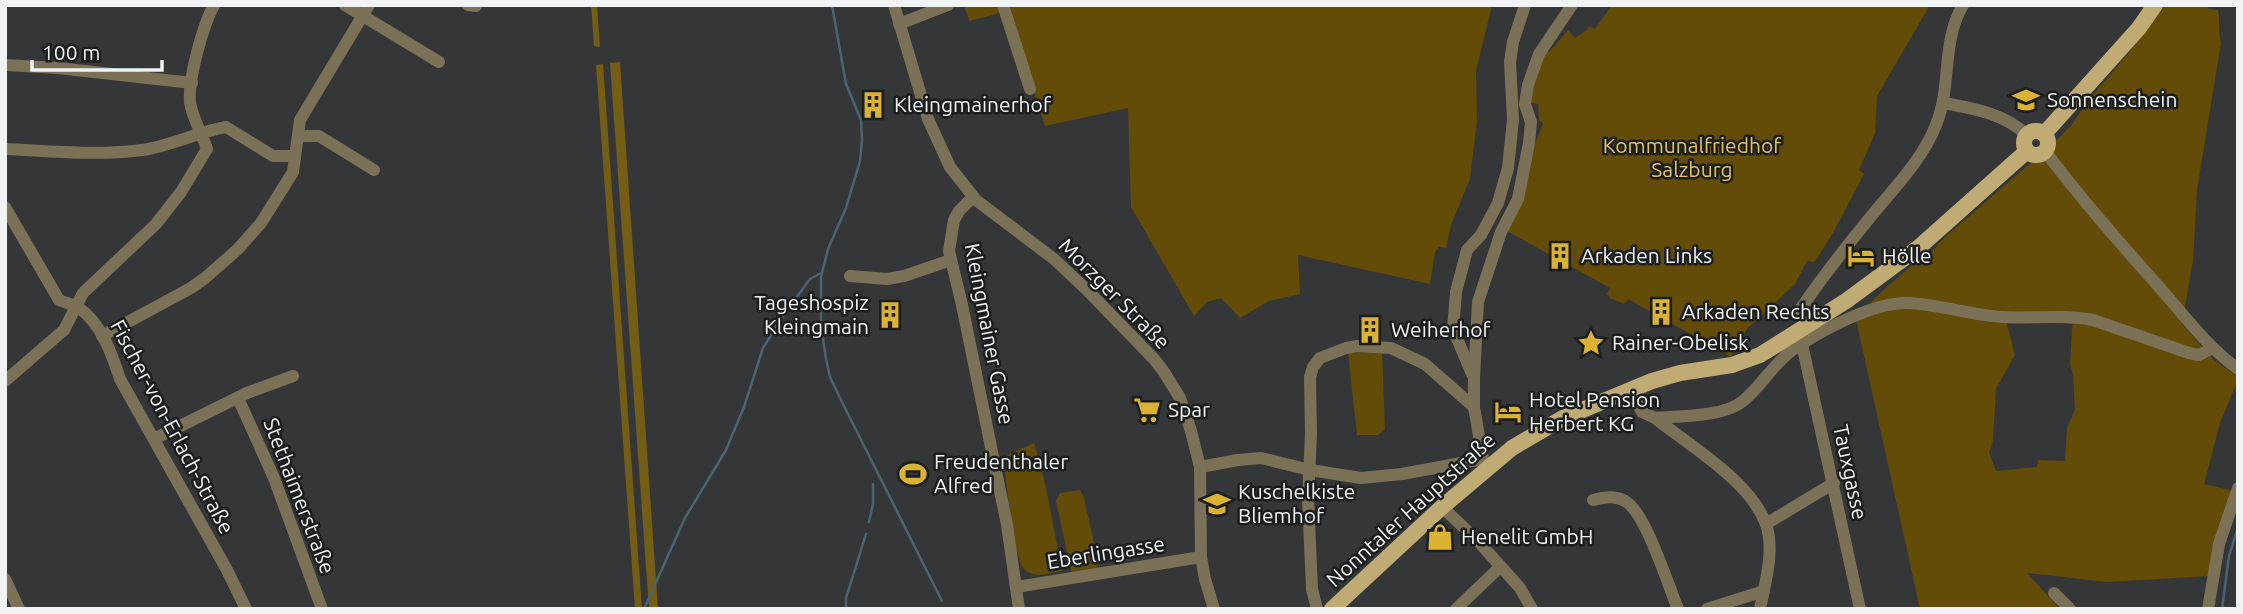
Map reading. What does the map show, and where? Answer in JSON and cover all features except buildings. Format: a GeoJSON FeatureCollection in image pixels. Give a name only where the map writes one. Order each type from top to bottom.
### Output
{"type":"FeatureCollection","features":[{"type":"Feature","properties":{"kind":"main road"},"geometry":{"type":"LineString","coordinates":[[2044,134],[2063,116],[2139,28],[2155,5]]}},
{"type":"Feature","properties":{"kind":"main road"},"geometry":{"type":"LineString","coordinates":[[2034,131],[2044,134],[2048,141],[2045,151],[2034,155],[2027,143],[2034,131]]}},
{"type":"Feature","properties":{"kind":"main road","name":"Nonntaler Hauptstraße"},"geometry":{"type":"LineString","coordinates":[[1332,609],[1442,507],[1486,462],[1563,418],[1652,380],[1732,365],[1760,355],[1846,301],[1918,248],[1999,178],[2027,143]]}},
{"type":"Feature","properties":{"kind":"street"},"geometry":{"type":"LineString","coordinates":[[5,381],[64,330],[83,293],[156,224],[181,192],[207,149],[195,135],[190,103],[202,36],[214,5]]}},
{"type":"Feature","properties":{"kind":"street"},"geometry":{"type":"LineString","coordinates":[[345,5],[366,11],[439,62]]}},
{"type":"Feature","properties":{"kind":"street","name":"Morzger Straße"},"geometry":{"type":"LineString","coordinates":[[894,5],[936,140],[950,167],[973,197],[1066,269],[1154,359],[1180,398],[1200,467],[1201,557],[1214,609]]}},
{"type":"Feature","properties":{"kind":"street"},"geometry":{"type":"LineString","coordinates":[[899,24],[948,5]]}},
{"type":"Feature","properties":{"kind":"street"},"geometry":{"type":"LineString","coordinates":[[1003,5],[1030,89]]}},
{"type":"Feature","properties":{"kind":"street"},"geometry":{"type":"LineString","coordinates":[[1474,377],[1453,329],[1455,292],[1467,250],[1481,235],[1498,203],[1508,169],[1513,120],[1510,62],[1513,42],[1525,5]]}},
{"type":"Feature","properties":{"kind":"street"},"geometry":{"type":"LineString","coordinates":[[1200,467],[1261,458],[1310,470],[1361,478],[1486,462],[1474,407],[1481,292],[1501,232],[1518,199],[1531,122],[1525,104],[1527,89],[1539,54],[1572,5]]}},
{"type":"Feature","properties":{"kind":"street"},"geometry":{"type":"LineString","coordinates":[[1799,311],[1914,163],[1936,127],[1944,103],[1950,36],[1963,5]]}},
{"type":"Feature","properties":{"kind":"street"},"geometry":{"type":"LineString","coordinates":[[102,336],[191,288],[211,274],[261,223],[292,173],[300,120],[366,11]]}},
{"type":"Feature","properties":{"kind":"street"},"geometry":{"type":"LineString","coordinates":[[5,65],[143,76],[192,83]]}},
{"type":"Feature","properties":{"kind":"street"},"geometry":{"type":"LineString","coordinates":[[1944,103],[1996,115],[2011,122],[2027,143]]}},
{"type":"Feature","properties":{"kind":"street"},"geometry":{"type":"LineString","coordinates":[[5,149],[110,153],[144,150],[226,127],[273,156],[295,156]]}},
{"type":"Feature","properties":{"kind":"street"},"geometry":{"type":"LineString","coordinates":[[298,136],[319,136],[374,170]]}},
{"type":"Feature","properties":{"kind":"street"},"geometry":{"type":"LineString","coordinates":[[2045,151],[2076,192],[2213,348],[2238,369]]}},
{"type":"Feature","properties":{"kind":"street","name":"Kleingmainer Gasse"},"geometry":{"type":"LineString","coordinates":[[973,197],[954,220],[949,251],[1007,525],[1019,609]]}},
{"type":"Feature","properties":{"kind":"street","name":"Fischer-von-Erlach-Straße"},"geometry":{"type":"LineString","coordinates":[[5,206],[59,300],[77,306],[92,318],[114,359],[120,379],[246,609]]}},
{"type":"Feature","properties":{"kind":"street"},"geometry":{"type":"LineString","coordinates":[[850,276],[887,279],[912,274],[951,260]]}},
{"type":"Feature","properties":{"kind":"street"},"geometry":{"type":"LineString","coordinates":[[1655,418],[1733,408],[1748,396],[1781,359],[1802,344],[1860,315],[1885,306],[1909,303],[2013,318],[2080,317],[2189,353],[2199,355],[2213,348]]}},
{"type":"Feature","properties":{"kind":"street","name":"Tauxgasse"},"geometry":{"type":"LineString","coordinates":[[1802,344],[1860,609]]}},
{"type":"Feature","properties":{"kind":"street"},"geometry":{"type":"LineString","coordinates":[[1317,609],[1312,589],[1308,499],[1312,367],[1329,353],[1357,346],[1391,348],[1425,364],[1474,407]]}},
{"type":"Feature","properties":{"kind":"street"},"geometry":{"type":"LineString","coordinates":[[154,439],[247,393],[293,376]]}},
{"type":"Feature","properties":{"kind":"street"},"geometry":{"type":"LineString","coordinates":[[1633,389],[1643,412],[1655,418],[1741,485],[1766,524],[1769,558],[1760,609]]}},
{"type":"Feature","properties":{"kind":"street","name":"Stethaimerstraße"},"geometry":{"type":"LineString","coordinates":[[238,398],[274,478],[322,609]]}},
{"type":"Feature","properties":{"kind":"street"},"geometry":{"type":"LineString","coordinates":[[1766,524],[1833,483]]}},
{"type":"Feature","properties":{"kind":"street"},"geometry":{"type":"LineString","coordinates":[[2208,609],[2219,544],[2238,488]]}},
{"type":"Feature","properties":{"kind":"street"},"geometry":{"type":"LineString","coordinates":[[1593,500],[1604,497],[1623,499],[1640,516],[1678,609]]}},
{"type":"Feature","properties":{"kind":"street"},"geometry":{"type":"LineString","coordinates":[[1442,507],[1478,541],[1520,588],[1532,609]]}},
{"type":"Feature","properties":{"kind":"street","name":"Eberlingasse"},"geometry":{"type":"LineString","coordinates":[[1016,587],[1201,557]]}},
{"type":"Feature","properties":{"kind":"street"},"geometry":{"type":"LineString","coordinates":[[1456,609],[1500,567]]}},
{"type":"Feature","properties":{"kind":"street"},"geometry":{"type":"LineString","coordinates":[[5,579],[19,609]]}},
{"type":"Feature","properties":{"kind":"street"},"geometry":{"type":"LineString","coordinates":[[1707,609],[1764,591]]}},
{"type":"Feature","properties":{"kind":"street"},"geometry":{"type":"LineString","coordinates":[[2054,593],[2070,609]]}},
{"type":"Feature","properties":{"kind":"green space"},"geometry":{"type":"Polygon","coordinates":[[[964,5],[1492,5],[1476,71],[1477,120],[1470,179],[1451,225],[1446,248],[1439,247],[1435,252],[1430,284],[1298,255],[1300,294],[1269,301],[1240,318],[1221,298],[1207,302],[1194,316],[1131,207],[1128,108],[1045,126],[1008,11],[969,21],[964,5]]]}},
{"type":"Feature","properties":{"kind":"green space","name":"Kommunalfriedhof Salzburg"},"geometry":{"type":"Polygon","coordinates":[[[1612,5],[1930,5],[1877,96],[1875,133],[1859,170],[1864,174],[1834,231],[1816,260],[1807,261],[1795,284],[1747,329],[1731,357],[1628,299],[1624,304],[1610,298],[1607,294],[1610,288],[1505,230],[1543,124],[1539,120],[1538,104],[1529,102],[1546,51],[1549,52],[1568,30],[1575,38],[1589,26],[1595,29],[1612,5]]]}},
{"type":"Feature","properties":{"kind":"green space"},"geometry":{"type":"Polygon","coordinates":[[[2165,5],[2208,5],[2208,9],[2218,10],[2221,43],[2197,190],[2193,261],[2182,324],[2214,360],[2238,377],[2238,385],[2220,423],[2204,484],[2234,491],[2210,576],[2107,582],[2027,573],[2060,609],[1920,609],[1856,320],[1884,289],[1916,262],[1922,263],[1944,238],[2057,140],[2165,5]],[[2004,313],[2015,355],[1996,389],[1993,442],[1989,453],[1996,471],[2037,467],[2038,460],[2065,461],[2067,427],[2075,410],[2070,364],[2073,314],[2004,313]]]}},
{"type":"Feature","properties":{"kind":"green space"},"geometry":{"type":"Polygon","coordinates":[[[1382,351],[1385,429],[1378,435],[1357,435],[1348,353],[1382,351]]]}},
{"type":"Feature","properties":{"kind":"green space"},"geometry":{"type":"Polygon","coordinates":[[[1034,443],[1046,487],[1062,571],[1043,575],[1029,573],[1021,564],[1011,519],[1004,462],[1007,455],[1034,443]]]}},
{"type":"Feature","properties":{"kind":"green space"},"geometry":{"type":"Polygon","coordinates":[[[1080,490],[1099,565],[1095,571],[1072,575],[1056,501],[1060,493],[1080,490]]]}},
{"type":"Feature","properties":{"kind":"shaded area"},"geometry":{"type":"Polygon","coordinates":[[[591,5],[597,5],[600,47],[594,46],[591,5]]]}},
{"type":"Feature","properties":{"kind":"shaded area"},"geometry":{"type":"Polygon","coordinates":[[[620,62],[658,609],[649,609],[610,63],[620,62]]]}},
{"type":"Feature","properties":{"kind":"shaded area"},"geometry":{"type":"Polygon","coordinates":[[[603,64],[642,609],[635,609],[596,65],[603,64]]]}},
{"type":"Feature","properties":{"kind":"waterway"},"geometry":{"type":"LineString","coordinates":[[832,5],[846,84],[861,120],[862,140],[860,161],[846,208],[828,249],[821,277],[821,325],[826,359],[830,377],[841,400],[942,601]]}},
{"type":"Feature","properties":{"kind":"waterway"},"geometry":{"type":"LineString","coordinates":[[644,609],[685,518],[726,450],[744,407],[763,348],[810,279],[821,273]]}},
{"type":"Feature","properties":{"kind":"waterway"},"geometry":{"type":"LineString","coordinates":[[869,522],[873,484]]}},
{"type":"Feature","properties":{"kind":"waterway"},"geometry":{"type":"LineString","coordinates":[[2222,609],[2229,556],[2238,527]]}},
{"type":"Feature","properties":{"kind":"waterway"},"geometry":{"type":"LineString","coordinates":[[846,609],[846,598],[866,534]]}},
{"type":"Feature","properties":{"kind":"place","name":"Sonnenschein"},"geometry":{"type":"Point","coordinates":[2026,100]}},
{"type":"Feature","properties":{"kind":"place","name":"Kleingmainerhof"},"geometry":{"type":"Point","coordinates":[873,105]}},
{"type":"Feature","properties":{"kind":"place","name":"Arkaden Links"},"geometry":{"type":"Point","coordinates":[1560,256]}},
{"type":"Feature","properties":{"kind":"place","name":"Hölle"},"geometry":{"type":"Point","coordinates":[1861,256]}},
{"type":"Feature","properties":{"kind":"place","name":"Arkaden Rechts"},"geometry":{"type":"Point","coordinates":[1661,312]}},
{"type":"Feature","properties":{"kind":"place","name":"Tageshospiz Kleingmain"},"geometry":{"type":"Point","coordinates":[890,315]}},
{"type":"Feature","properties":{"kind":"place","name":"Weiherhof"},"geometry":{"type":"Point","coordinates":[1370,330]}},
{"type":"Feature","properties":{"kind":"place","name":"Rainer-Obelisk"},"geometry":{"type":"Point","coordinates":[1591,343]}},
{"type":"Feature","properties":{"kind":"place","name":"Spar"},"geometry":{"type":"Point","coordinates":[1147,410]}},
{"type":"Feature","properties":{"kind":"place","name":"Hotel Pension Herbert KG"},"geometry":{"type":"Point","coordinates":[1508,412]}},
{"type":"Feature","properties":{"kind":"place","name":"Freudenthaler Alfred"},"geometry":{"type":"Point","coordinates":[913,474]}},
{"type":"Feature","properties":{"kind":"place","name":"Kuschelkiste Bliemhof"},"geometry":{"type":"Point","coordinates":[1217,504]}},
{"type":"Feature","properties":{"kind":"place","name":"Henelit GmbH"},"geometry":{"type":"Point","coordinates":[1440,537]}}]}
